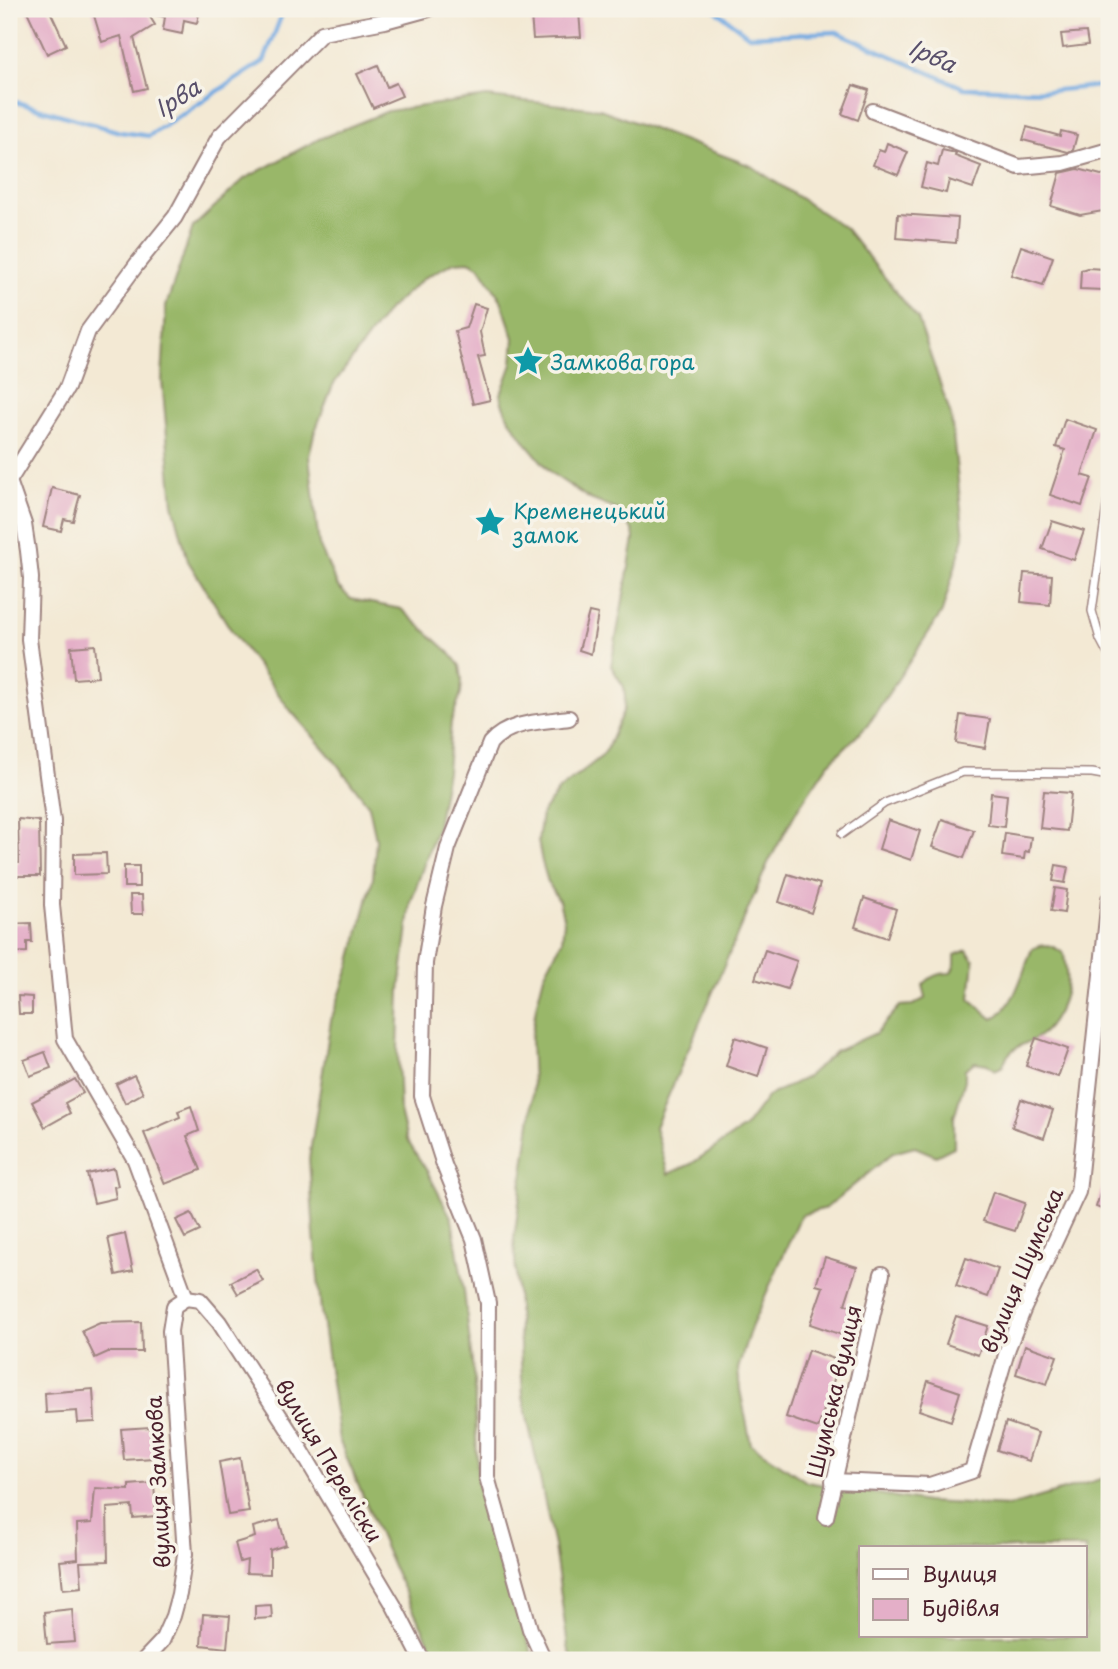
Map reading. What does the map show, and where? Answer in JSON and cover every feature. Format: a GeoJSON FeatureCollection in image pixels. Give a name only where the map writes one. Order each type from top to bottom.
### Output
{"type":"FeatureCollection","features":[{"type":"Feature","properties":{"kind":"street"},"geometry":{"type":"LineString","coordinates":[[187,1298],[135,1160],[65,1039],[52,905],[52,821],[29,639],[31,578],[24,524],[9,481],[67,388],[88,331],[175,217],[219,137],[322,33],[429,9]]}},
{"type":"Feature","properties":{"kind":"street"},"geometry":{"type":"LineString","coordinates":[[873,111],[1019,167],[1063,163],[1109,150]]}},
{"type":"Feature","properties":{"kind":"street"},"geometry":{"type":"LineString","coordinates":[[544,1660],[530,1629],[487,1477],[488,1303],[474,1239],[444,1165],[422,1096],[425,963],[433,906],[448,848],[490,743],[513,726],[569,718]]}},
{"type":"Feature","properties":{"kind":"street","name":"вулиця Шумська"},"geometry":{"type":"LineString","coordinates":[[833,1481],[930,1485],[972,1471],[1008,1348],[1078,1192],[1109,899]]}},
{"type":"Feature","properties":{"kind":"street","name":"Шумська вулиця"},"geometry":{"type":"LineString","coordinates":[[826,1517],[882,1274]]}},
{"type":"Feature","properties":{"kind":"street","name":"вулиця Замкова"},"geometry":{"type":"LineString","coordinates":[[144,1660],[162,1640],[173,1616],[180,1594],[185,1554],[170,1331],[174,1307],[187,1298]]}},
{"type":"Feature","properties":{"kind":"street","name":"вулиця Переліски"},"geometry":{"type":"LineString","coordinates":[[187,1298],[200,1300],[219,1322],[294,1438],[393,1604],[422,1660]]}},
{"type":"Feature","properties":{"kind":"lane"},"geometry":{"type":"LineString","coordinates":[[1109,492],[1091,611],[1109,656]]}},
{"type":"Feature","properties":{"kind":"lane"},"geometry":{"type":"LineString","coordinates":[[842,834],[885,803],[963,772],[1092,773],[1109,776]]}},
{"type":"Feature","properties":{"kind":"green space"},"geometry":{"type":"Polygon","coordinates":[[[487,97],[600,109],[751,166],[845,228],[918,319],[951,416],[964,537],[942,612],[867,726],[828,764],[797,810],[768,863],[655,1127],[668,1174],[691,1164],[745,1127],[768,1096],[807,1077],[836,1051],[876,1033],[900,1006],[913,1005],[926,998],[923,985],[935,976],[951,973],[955,955],[967,950],[974,961],[970,999],[993,1019],[1013,997],[1032,949],[1049,946],[1064,954],[1067,980],[1065,994],[1048,1027],[1039,1036],[1013,1050],[1003,1066],[995,1070],[987,1064],[975,1062],[965,1069],[965,1080],[954,1117],[954,1147],[936,1156],[915,1147],[893,1153],[826,1208],[801,1215],[750,1330],[738,1369],[751,1444],[807,1482],[926,1502],[1010,1506],[1104,1478],[1109,1473],[1109,1660],[573,1660],[568,1647],[554,1546],[523,1397],[514,1239],[531,1115],[531,1039],[536,1007],[544,975],[562,941],[564,921],[559,901],[548,882],[542,862],[538,841],[542,813],[559,790],[602,756],[624,709],[624,687],[611,666],[634,539],[633,531],[618,510],[590,499],[551,473],[508,417],[501,394],[512,364],[514,338],[501,300],[479,266],[469,261],[454,262],[424,278],[389,309],[333,385],[314,434],[309,456],[319,545],[338,587],[351,599],[401,609],[449,652],[460,666],[462,679],[461,693],[451,722],[447,771],[437,827],[411,902],[400,990],[400,1111],[407,1140],[452,1219],[464,1291],[474,1380],[478,1487],[534,1660],[438,1660],[396,1574],[339,1440],[321,1311],[314,1235],[309,1159],[331,1020],[350,965],[373,878],[376,839],[369,806],[291,711],[233,633],[188,561],[173,504],[162,380],[166,306],[193,227],[244,179],[319,139],[388,111],[487,97]]]}},
{"type":"Feature","properties":{"kind":"building"},"geometry":{"type":"Polygon","coordinates":[[[26,9],[49,9],[66,45],[47,54],[26,9]]]}},
{"type":"Feature","properties":{"kind":"building"},"geometry":{"type":"Polygon","coordinates":[[[92,9],[145,9],[155,25],[134,38],[147,88],[134,91],[121,36],[102,42],[92,9]]]}},
{"type":"Feature","properties":{"kind":"building"},"geometry":{"type":"Polygon","coordinates":[[[157,9],[200,9],[197,23],[184,20],[182,34],[163,30],[165,17],[156,15],[157,9]]]}},
{"type":"Feature","properties":{"kind":"building"},"geometry":{"type":"Polygon","coordinates":[[[579,12],[581,37],[533,39],[531,15],[579,12]]]}},
{"type":"Feature","properties":{"kind":"building"},"geometry":{"type":"Polygon","coordinates":[[[1086,32],[1088,45],[1063,48],[1061,34],[1086,32]]]}},
{"type":"Feature","properties":{"kind":"building"},"geometry":{"type":"Polygon","coordinates":[[[378,65],[387,87],[396,83],[402,96],[373,108],[357,74],[378,65]]]}},
{"type":"Feature","properties":{"kind":"building"},"geometry":{"type":"Polygon","coordinates":[[[853,85],[869,90],[858,120],[842,114],[853,85]]]}},
{"type":"Feature","properties":{"kind":"building"},"geometry":{"type":"Polygon","coordinates":[[[1027,127],[1060,136],[1061,131],[1077,135],[1073,150],[1068,152],[1023,140],[1027,127]]]}},
{"type":"Feature","properties":{"kind":"building"},"geometry":{"type":"Polygon","coordinates":[[[887,143],[908,152],[898,175],[873,165],[879,150],[884,152],[887,143]]]}},
{"type":"Feature","properties":{"kind":"building"},"geometry":{"type":"Polygon","coordinates":[[[942,150],[956,153],[955,156],[981,166],[973,188],[949,180],[946,193],[921,187],[927,163],[938,166],[942,150]]]}},
{"type":"Feature","properties":{"kind":"building"},"geometry":{"type":"Polygon","coordinates":[[[1078,169],[1109,177],[1109,210],[1080,215],[1051,206],[1060,173],[1078,169]]]}},
{"type":"Feature","properties":{"kind":"building"},"geometry":{"type":"Polygon","coordinates":[[[898,214],[958,218],[956,243],[896,238],[898,214]]]}},
{"type":"Feature","properties":{"kind":"building"},"geometry":{"type":"Polygon","coordinates":[[[1021,246],[1053,257],[1043,285],[1011,275],[1021,246]]]}},
{"type":"Feature","properties":{"kind":"building"},"geometry":{"type":"Polygon","coordinates":[[[1104,269],[1103,290],[1080,289],[1081,270],[1104,269]]]}},
{"type":"Feature","properties":{"kind":"building"},"geometry":{"type":"Polygon","coordinates":[[[474,304],[487,308],[480,332],[485,356],[478,357],[490,400],[473,404],[455,331],[466,328],[474,304]]]}},
{"type":"Feature","properties":{"kind":"building"},"geometry":{"type":"Polygon","coordinates":[[[1065,419],[1097,430],[1082,475],[1092,478],[1082,506],[1050,495],[1065,450],[1056,447],[1065,419]]]}},
{"type":"Feature","properties":{"kind":"building"},"geometry":{"type":"Polygon","coordinates":[[[52,488],[80,495],[73,521],[64,519],[61,531],[43,527],[52,488]]]}},
{"type":"Feature","properties":{"kind":"building"},"geometry":{"type":"Polygon","coordinates":[[[1052,521],[1084,531],[1074,560],[1042,549],[1052,521]]]}},
{"type":"Feature","properties":{"kind":"building"},"geometry":{"type":"Polygon","coordinates":[[[1024,573],[1052,575],[1050,605],[1021,602],[1024,573]]]}},
{"type":"Feature","properties":{"kind":"building"},"geometry":{"type":"Polygon","coordinates":[[[589,612],[598,614],[591,654],[579,650],[589,612]]]}},
{"type":"Feature","properties":{"kind":"building"},"geometry":{"type":"Polygon","coordinates":[[[95,645],[98,677],[74,679],[71,647],[95,645]]]}},
{"type":"Feature","properties":{"kind":"building"},"geometry":{"type":"Polygon","coordinates":[[[960,715],[990,719],[985,748],[956,743],[960,715]]]}},
{"type":"Feature","properties":{"kind":"building"},"geometry":{"type":"Polygon","coordinates":[[[1044,791],[1071,793],[1067,831],[1040,828],[1044,791]]]}},
{"type":"Feature","properties":{"kind":"building"},"geometry":{"type":"Polygon","coordinates":[[[991,793],[1007,795],[1004,827],[988,825],[991,793]]]}},
{"type":"Feature","properties":{"kind":"building"},"geometry":{"type":"Polygon","coordinates":[[[18,819],[39,821],[40,876],[9,876],[9,863],[19,863],[18,819]]]}},
{"type":"Feature","properties":{"kind":"building"},"geometry":{"type":"Polygon","coordinates":[[[942,819],[974,830],[964,858],[932,847],[942,819]]]}},
{"type":"Feature","properties":{"kind":"building"},"geometry":{"type":"Polygon","coordinates":[[[888,820],[920,831],[911,860],[879,849],[888,820]]]}},
{"type":"Feature","properties":{"kind":"building"},"geometry":{"type":"Polygon","coordinates":[[[1005,833],[1031,837],[1029,852],[1025,851],[1024,859],[1002,856],[1005,833]]]}},
{"type":"Feature","properties":{"kind":"building"},"geometry":{"type":"Polygon","coordinates":[[[106,853],[107,874],[74,875],[74,854],[106,853]]]}},
{"type":"Feature","properties":{"kind":"building"},"geometry":{"type":"Polygon","coordinates":[[[1056,865],[1068,867],[1065,883],[1053,881],[1056,865]]]}},
{"type":"Feature","properties":{"kind":"building"},"geometry":{"type":"Polygon","coordinates":[[[124,866],[139,866],[139,887],[124,887],[124,866]]]}},
{"type":"Feature","properties":{"kind":"building"},"geometry":{"type":"Polygon","coordinates":[[[788,874],[820,884],[811,913],[779,902],[788,874]]]}},
{"type":"Feature","properties":{"kind":"building"},"geometry":{"type":"Polygon","coordinates":[[[1055,888],[1067,890],[1064,913],[1051,911],[1055,888]]]}},
{"type":"Feature","properties":{"kind":"building"},"geometry":{"type":"Polygon","coordinates":[[[130,895],[142,895],[143,914],[131,914],[130,895]]]}},
{"type":"Feature","properties":{"kind":"building"},"geometry":{"type":"Polygon","coordinates":[[[864,898],[896,909],[887,938],[855,927],[864,898]]]}},
{"type":"Feature","properties":{"kind":"building"},"geometry":{"type":"Polygon","coordinates":[[[31,923],[32,942],[27,942],[27,952],[9,953],[9,924],[31,923]]]}},
{"type":"Feature","properties":{"kind":"building"},"geometry":{"type":"Polygon","coordinates":[[[765,950],[797,961],[787,989],[755,979],[765,950]]]}},
{"type":"Feature","properties":{"kind":"building"},"geometry":{"type":"Polygon","coordinates":[[[18,996],[32,997],[32,1014],[19,1014],[18,996]]]}},
{"type":"Feature","properties":{"kind":"building"},"geometry":{"type":"Polygon","coordinates":[[[735,1037],[767,1048],[758,1077],[726,1066],[735,1037]]]}},
{"type":"Feature","properties":{"kind":"building"},"geometry":{"type":"Polygon","coordinates":[[[1036,1038],[1068,1049],[1058,1077],[1026,1066],[1036,1038]]]}},
{"type":"Feature","properties":{"kind":"building"},"geometry":{"type":"Polygon","coordinates":[[[45,1052],[51,1068],[30,1076],[24,1060],[45,1052]]]}},
{"type":"Feature","properties":{"kind":"building"},"geometry":{"type":"Polygon","coordinates":[[[134,1075],[143,1093],[125,1103],[116,1084],[134,1075]]]}},
{"type":"Feature","properties":{"kind":"building"},"geometry":{"type":"Polygon","coordinates":[[[75,1079],[83,1093],[65,1103],[70,1113],[45,1127],[32,1102],[75,1079]]]}},
{"type":"Feature","properties":{"kind":"building"},"geometry":{"type":"Polygon","coordinates":[[[1021,1099],[1053,1110],[1044,1138],[1012,1127],[1021,1099]]]}},
{"type":"Feature","properties":{"kind":"building"},"geometry":{"type":"Polygon","coordinates":[[[191,1106],[199,1131],[187,1136],[201,1170],[165,1184],[144,1133],[180,1117],[178,1111],[191,1106]]]}},
{"type":"Feature","properties":{"kind":"building"},"geometry":{"type":"Polygon","coordinates":[[[114,1168],[118,1186],[114,1187],[116,1198],[94,1203],[87,1174],[114,1168]]]}},
{"type":"Feature","properties":{"kind":"building"},"geometry":{"type":"Polygon","coordinates":[[[1109,1173],[1109,1212],[1096,1207],[1109,1173]]]}},
{"type":"Feature","properties":{"kind":"building"},"geometry":{"type":"Polygon","coordinates":[[[993,1192],[1025,1203],[1015,1231],[983,1221],[993,1192]]]}},
{"type":"Feature","properties":{"kind":"building"},"geometry":{"type":"Polygon","coordinates":[[[191,1213],[200,1231],[185,1238],[176,1220],[191,1213]]]}},
{"type":"Feature","properties":{"kind":"building"},"geometry":{"type":"Polygon","coordinates":[[[125,1234],[133,1271],[116,1275],[108,1238],[125,1234]]]}},
{"type":"Feature","properties":{"kind":"building"},"geometry":{"type":"Polygon","coordinates":[[[825,1257],[857,1267],[845,1304],[852,1307],[842,1335],[810,1324],[823,1287],[816,1285],[825,1257]]]}},
{"type":"Feature","properties":{"kind":"building"},"geometry":{"type":"Polygon","coordinates":[[[966,1258],[998,1269],[988,1297],[956,1286],[966,1258]]]}},
{"type":"Feature","properties":{"kind":"building"},"geometry":{"type":"Polygon","coordinates":[[[256,1269],[263,1281],[238,1294],[231,1282],[256,1269]]]}},
{"type":"Feature","properties":{"kind":"building"},"geometry":{"type":"Polygon","coordinates":[[[956,1316],[988,1326],[978,1355],[946,1344],[956,1316]]]}},
{"type":"Feature","properties":{"kind":"building"},"geometry":{"type":"Polygon","coordinates":[[[141,1322],[142,1352],[108,1352],[95,1358],[82,1331],[100,1323],[141,1322]]]}},
{"type":"Feature","properties":{"kind":"building"},"geometry":{"type":"Polygon","coordinates":[[[1025,1345],[1057,1356],[1047,1384],[1016,1374],[1025,1345]]]}},
{"type":"Feature","properties":{"kind":"building"},"geometry":{"type":"Polygon","coordinates":[[[808,1350],[840,1361],[818,1428],[786,1417],[808,1350]]]}},
{"type":"Feature","properties":{"kind":"building"},"geometry":{"type":"Polygon","coordinates":[[[928,1381],[960,1392],[951,1421],[919,1410],[928,1381]]]}},
{"type":"Feature","properties":{"kind":"building"},"geometry":{"type":"Polygon","coordinates":[[[93,1389],[95,1422],[78,1423],[77,1411],[46,1413],[45,1393],[93,1389]]]}},
{"type":"Feature","properties":{"kind":"building"},"geometry":{"type":"Polygon","coordinates":[[[1006,1422],[1038,1433],[1029,1461],[997,1450],[1006,1422]]]}},
{"type":"Feature","properties":{"kind":"building"},"geometry":{"type":"Polygon","coordinates":[[[150,1427],[153,1458],[124,1460],[121,1429],[150,1427]]]}},
{"type":"Feature","properties":{"kind":"building"},"geometry":{"type":"Polygon","coordinates":[[[240,1458],[249,1512],[228,1515],[219,1462],[240,1458]]]}},
{"type":"Feature","properties":{"kind":"building"},"geometry":{"type":"Polygon","coordinates":[[[154,1483],[156,1516],[133,1518],[132,1506],[107,1508],[108,1561],[80,1562],[82,1587],[63,1589],[60,1561],[78,1559],[77,1524],[92,1523],[95,1488],[129,1490],[129,1485],[154,1483]]]}},
{"type":"Feature","properties":{"kind":"building"},"geometry":{"type":"Polygon","coordinates":[[[279,1520],[286,1545],[270,1550],[270,1574],[246,1573],[247,1560],[240,1562],[235,1543],[255,1537],[253,1527],[279,1520]]]}},
{"type":"Feature","properties":{"kind":"building"},"geometry":{"type":"Polygon","coordinates":[[[271,1605],[272,1618],[255,1619],[255,1606],[271,1605]]]}},
{"type":"Feature","properties":{"kind":"building"},"geometry":{"type":"Polygon","coordinates":[[[72,1609],[75,1642],[47,1644],[44,1612],[72,1609]]]}},
{"type":"Feature","properties":{"kind":"building"},"geometry":{"type":"Polygon","coordinates":[[[203,1614],[230,1616],[227,1648],[201,1645],[203,1614]]]}},
{"type":"Feature","properties":{"kind":"waterway","name":"Ірва"},"geometry":{"type":"LineString","coordinates":[[9,100],[120,132],[149,136],[264,61],[284,9]]}},
{"type":"Feature","properties":{"kind":"waterway","name":"Ірва"},"geometry":{"type":"LineString","coordinates":[[714,9],[749,36],[837,32],[964,88],[1049,91],[1109,85]]}},
{"type":"Feature","properties":{"kind":"place","name":"Замкова гора"},"geometry":{"type":"Point","coordinates":[528,361]}},
{"type":"Feature","properties":{"kind":"place","name":"Кременецький замок"},"geometry":{"type":"Point","coordinates":[490,522]}}]}
